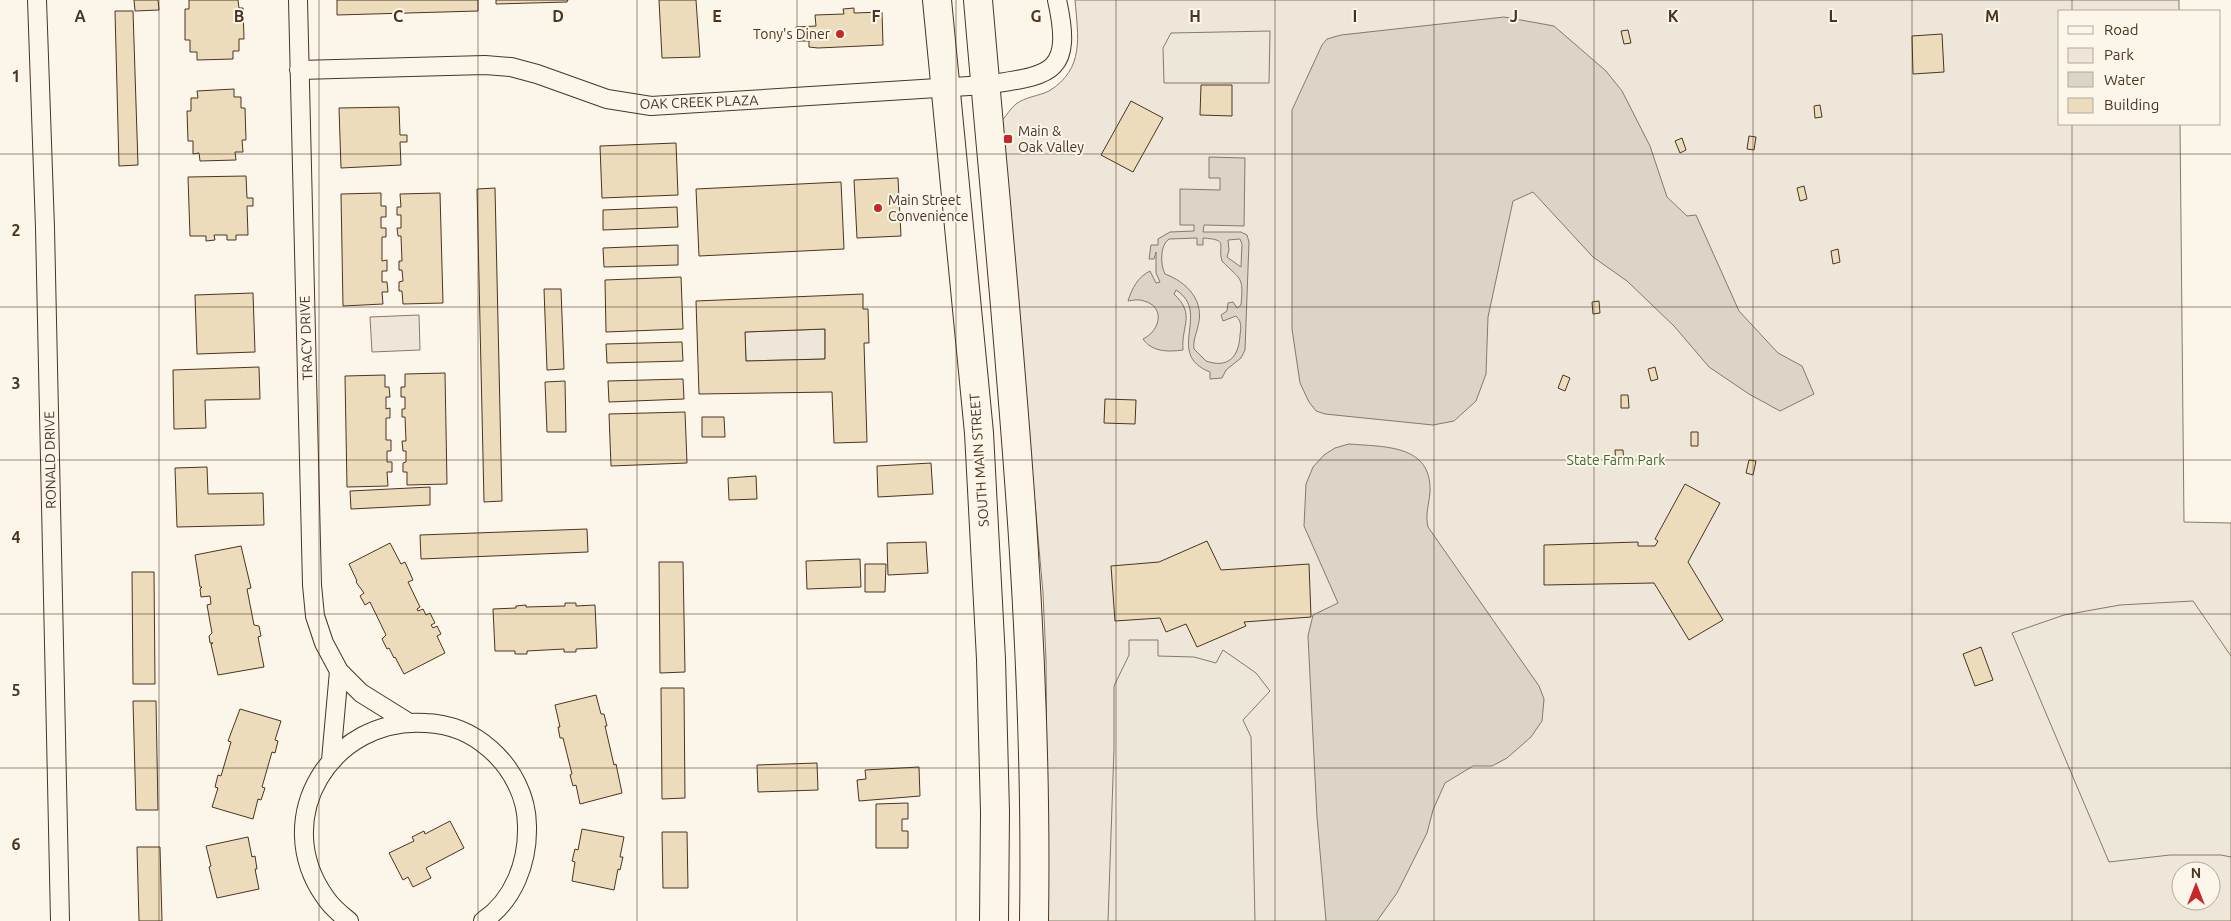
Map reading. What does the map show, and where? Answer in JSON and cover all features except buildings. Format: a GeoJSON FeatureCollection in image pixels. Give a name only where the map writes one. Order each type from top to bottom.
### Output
{"type":"FeatureCollection","features":[{"type":"Feature","properties":{"kind":"highway","name":"SOUTH MAIN STREET"},"geometry":{"type":"LineString","coordinates":[[937,0],[979,433],[991,659],[995,812],[994,921]]}},
{"type":"Feature","properties":{"kind":"highway"},"geometry":{"type":"LineString","coordinates":[[978,0],[1018,449],[1034,737],[1034,921]]}},
{"type":"Feature","properties":{"kind":"highway"},"geometry":{"type":"LineString","coordinates":[[991,659],[1030,657]]}},
{"type":"Feature","properties":{"kind":"street","name":"RONALD DRIVE"},"geometry":{"type":"LineString","coordinates":[[37,0],[46,228],[60,921]]}},
{"type":"Feature","properties":{"kind":"street","name":"TRACY DRIVE"},"geometry":{"type":"LineString","coordinates":[[298,0],[312,586],[315,616],[324,643],[339,671],[361,693],[406,721]]}},
{"type":"Feature","properties":{"kind":"street","name":"OAK CREEK PLAZA"},"geometry":{"type":"LineString","coordinates":[[299,70],[486,65],[511,67],[537,74],[607,100],[651,106],[985,85],[1034,77],[1055,65],[1062,43],[1062,25],[1057,0]]}},
{"type":"Feature","properties":{"kind":"street","name":"TRACY DRIVE"},"geometry":{"type":"LineString","coordinates":[[331,760],[339,671]]}},
{"type":"Feature","properties":{"kind":"street","name":"TRACY DRIVE"},"geometry":{"type":"LineString","coordinates":[[349,921],[325,897],[310,868],[304,840],[304,826],[310,798],[318,778],[331,760],[346,745],[364,733],[384,725],[406,721],[441,724],[470,734],[497,755],[517,785],[527,820],[528,839],[525,857],[511,891],[500,906],[483,921]]}},
{"type":"Feature","properties":{"kind":"green space","name":"State Farm Park"},"geometry":{"type":"Polygon","coordinates":[[[1075,0],[2179,0],[2179,10],[2058,10],[2058,125],[2180,125],[2184,522],[2231,523],[2231,921],[1048,921],[1046,661],[1043,593],[1001,122],[1016,104],[1049,91],[1061,82],[1069,73],[1077,51],[1075,0]]]}},
{"type":"Feature","properties":{"kind":"green space"},"geometry":{"type":"Polygon","coordinates":[[[419,315],[420,350],[372,352],[370,317],[419,315]]]}},
{"type":"Feature","properties":{"kind":"green space"},"geometry":{"type":"Polygon","coordinates":[[[825,329],[825,359],[746,361],[745,332],[825,329]]]}},
{"type":"Feature","properties":{"kind":"shaded area"},"geometry":{"type":"Polygon","coordinates":[[[1270,31],[1269,83],[1164,83],[1163,48],[1171,33],[1270,31]]]}},
{"type":"Feature","properties":{"kind":"shaded area"},"geometry":{"type":"Polygon","coordinates":[[[2193,601],[2231,656],[2231,857],[2221,855],[2170,855],[2109,862],[2012,633],[2064,615],[2120,605],[2193,601]]]}},
{"type":"Feature","properties":{"kind":"shaded area"},"geometry":{"type":"Polygon","coordinates":[[[1129,640],[1158,640],[1158,656],[1194,657],[1216,663],[1223,650],[1256,673],[1270,691],[1243,720],[1251,737],[1255,921],[1108,921],[1114,749],[1114,686],[1129,655],[1129,640]]]}},
{"type":"Feature","properties":{"kind":"water"},"geometry":{"type":"Polygon","coordinates":[[[1504,17],[1554,26],[1606,71],[1622,91],[1650,146],[1667,197],[1687,216],[1696,215],[1739,311],[1778,353],[1802,366],[1814,394],[1780,411],[1749,394],[1709,367],[1674,326],[1627,281],[1593,257],[1533,192],[1513,201],[1488,317],[1486,374],[1476,401],[1454,421],[1433,425],[1325,414],[1316,411],[1309,402],[1300,383],[1292,329],[1292,110],[1322,45],[1327,39],[1341,35],[1504,17]]]}},
{"type":"Feature","properties":{"kind":"water"},"geometry":{"type":"Polygon","coordinates":[[[1209,157],[1245,158],[1244,226],[1204,225],[1203,232],[1241,232],[1247,235],[1249,242],[1245,350],[1241,358],[1226,370],[1222,378],[1210,379],[1210,372],[1197,364],[1190,355],[1190,310],[1186,299],[1176,290],[1174,294],[1181,301],[1186,314],[1186,320],[1183,350],[1172,351],[1156,349],[1143,339],[1157,325],[1158,314],[1156,308],[1142,300],[1128,301],[1136,283],[1146,273],[1150,271],[1156,283],[1160,282],[1156,273],[1156,252],[1154,259],[1149,259],[1151,245],[1158,245],[1158,239],[1170,232],[1194,231],[1194,225],[1180,225],[1180,189],[1220,190],[1220,178],[1209,178],[1209,157]],[[1197,238],[1169,239],[1162,250],[1162,265],[1165,274],[1187,287],[1199,308],[1194,349],[1206,361],[1214,363],[1227,362],[1235,355],[1238,349],[1241,327],[1236,316],[1223,321],[1221,315],[1227,311],[1228,303],[1233,302],[1237,308],[1241,305],[1241,283],[1237,275],[1222,261],[1220,242],[1203,238],[1203,245],[1197,245],[1197,238]],[[1240,239],[1228,240],[1229,250],[1227,257],[1241,267],[1242,244],[1240,239]]]}},
{"type":"Feature","properties":{"kind":"water"},"geometry":{"type":"Polygon","coordinates":[[[1349,444],[1377,446],[1403,451],[1423,465],[1429,476],[1428,527],[1539,686],[1544,699],[1542,721],[1531,737],[1507,758],[1492,766],[1473,766],[1445,783],[1433,810],[1427,833],[1397,893],[1377,921],[1326,921],[1317,817],[1308,636],[1313,615],[1338,603],[1304,526],[1306,484],[1313,467],[1324,455],[1335,448],[1349,444]]]}},
{"type":"Feature","properties":{"kind":"place","name":"Tony's Diner"},"geometry":{"type":"Point","coordinates":[840,34]}},
{"type":"Feature","properties":{"kind":"place","name":"Main & Oak Valley"},"geometry":{"type":"Point","coordinates":[1008,139]}},
{"type":"Feature","properties":{"kind":"place","name":"Main Street Convenience"},"geometry":{"type":"Point","coordinates":[878,208]}}]}
